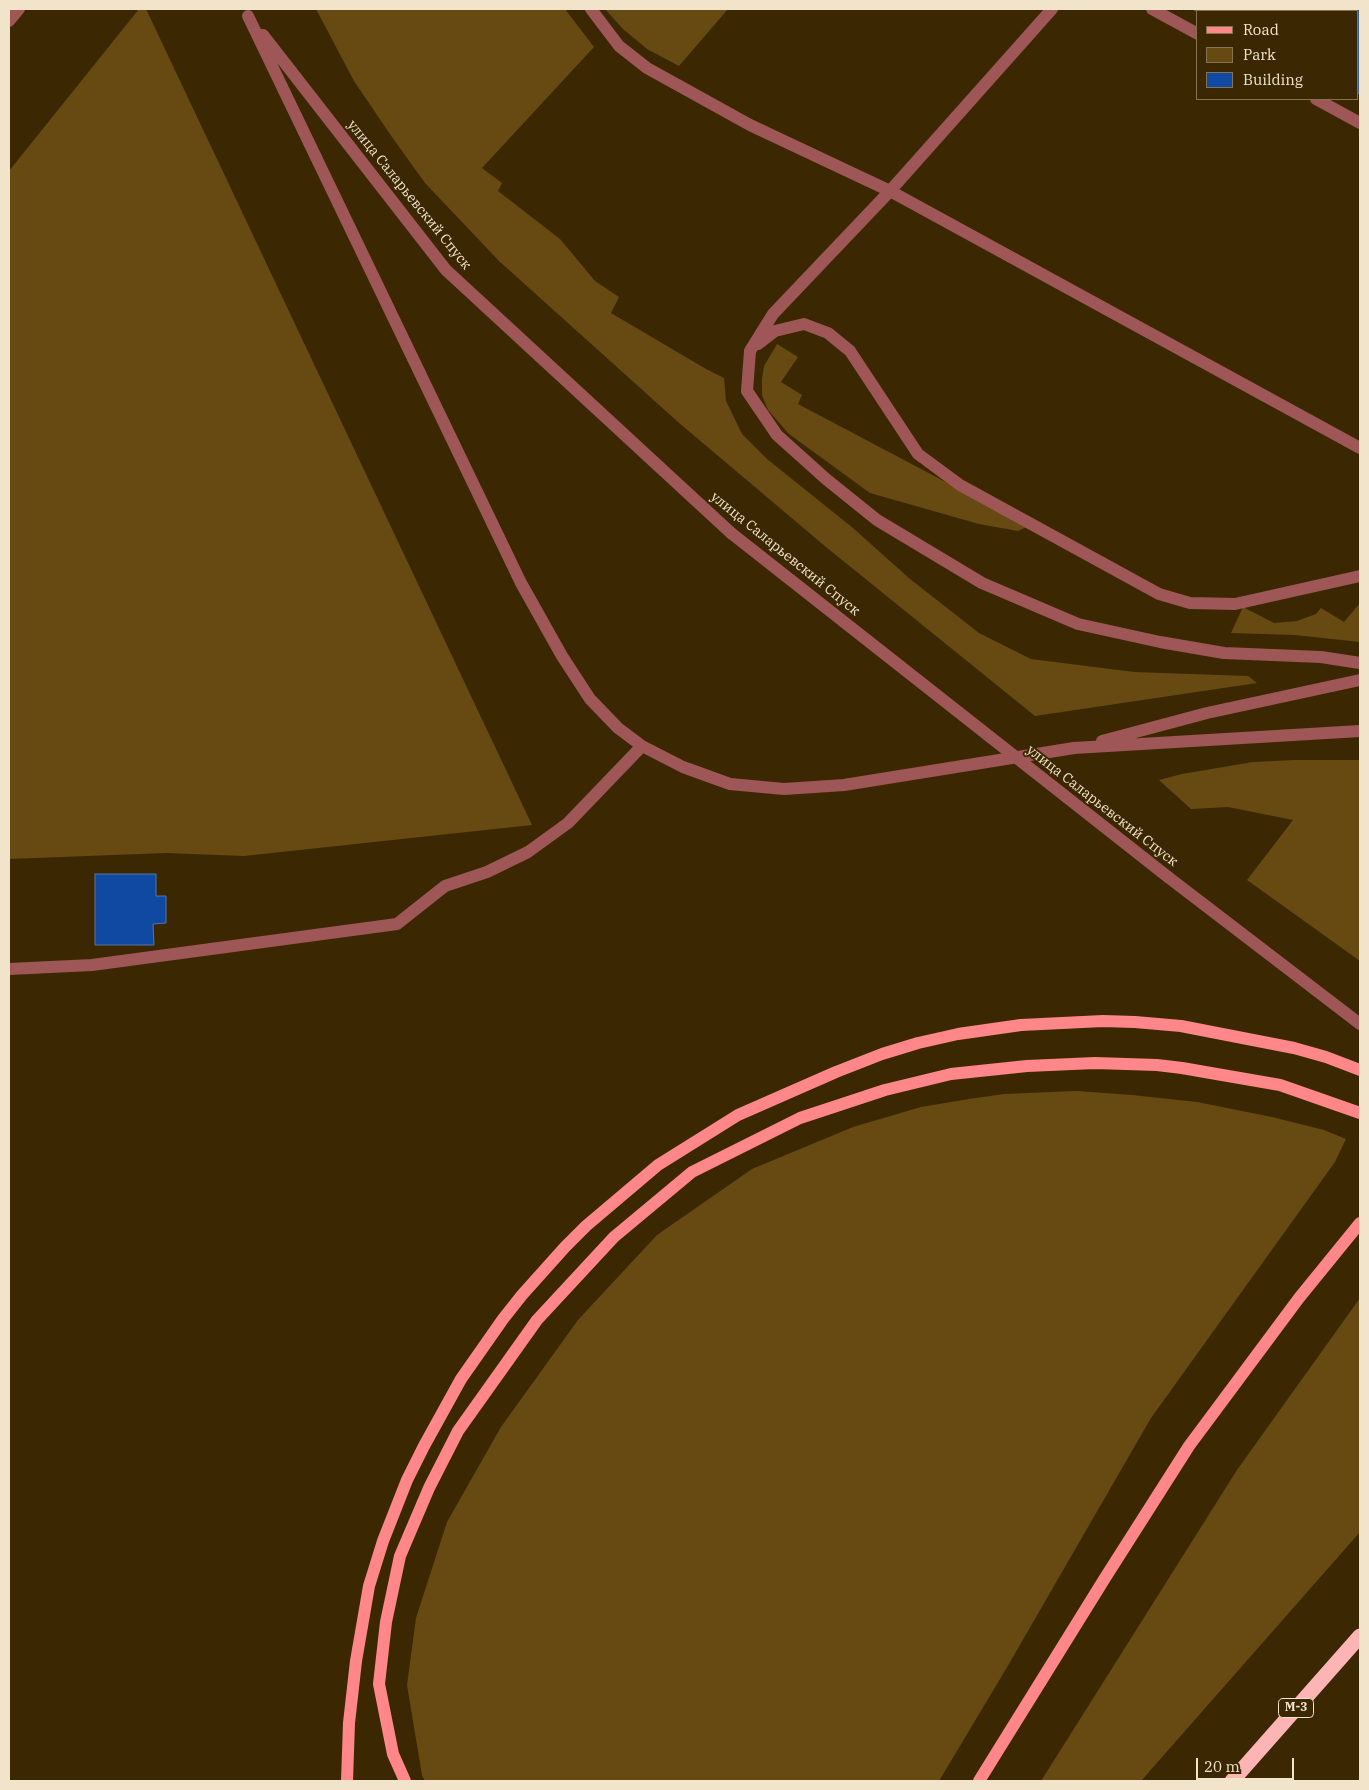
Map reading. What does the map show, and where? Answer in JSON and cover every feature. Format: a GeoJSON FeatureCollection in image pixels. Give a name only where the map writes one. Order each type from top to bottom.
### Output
{"type":"FeatureCollection","features":[{"type":"Feature","properties":{"kind":"highway","name":"М-3"},"geometry":{"type":"LineString","coordinates":[[1232,1781],[1360,1636]]}},
{"type":"Feature","properties":{"kind":"main road"},"geometry":{"type":"LineString","coordinates":[[347,1781],[349,1722],[356,1661],[370,1586],[383,1541],[407,1480],[424,1446],[461,1379],[503,1319],[532,1284],[586,1226],[658,1165],[738,1114],[882,1054],[958,1034],[1021,1025],[1103,1021],[1181,1026],[1294,1048],[1326,1057],[1360,1070]]}},
{"type":"Feature","properties":{"kind":"main road"},"geometry":{"type":"LineString","coordinates":[[405,1781],[393,1754],[379,1684],[386,1622],[400,1556],[429,1488],[458,1432],[537,1320],[614,1237],[692,1172],[800,1118],[885,1090],[951,1074],[1027,1066],[1112,1063],[1190,1069],[1280,1085],[1360,1113]]}},
{"type":"Feature","properties":{"kind":"main road"},"geometry":{"type":"LineString","coordinates":[[979,1781],[1188,1446],[1299,1298],[1360,1223]]}},
{"type":"Feature","properties":{"kind":"street"},"geometry":{"type":"LineString","coordinates":[[9,21],[19,9]]}},
{"type":"Feature","properties":{"kind":"street"},"geometry":{"type":"LineString","coordinates":[[591,9],[618,46],[647,68],[750,125],[890,191],[1360,448]]}},
{"type":"Feature","properties":{"kind":"street"},"geometry":{"type":"LineString","coordinates":[[1052,9],[890,191],[773,314],[750,351],[747,391],[778,435],[826,479],[877,520],[982,583],[1078,624],[1160,642],[1224,653],[1321,657],[1360,663]]}},
{"type":"Feature","properties":{"kind":"street"},"geometry":{"type":"LineString","coordinates":[[1152,9],[1196,33]]}},
{"type":"Feature","properties":{"kind":"street"},"geometry":{"type":"LineString","coordinates":[[247,12],[521,583],[562,656],[590,699],[618,728],[642,746],[683,767],[730,784],[784,789],[844,785],[1074,748],[1207,713],[1360,680]]}},
{"type":"Feature","properties":{"kind":"street","name":"улица Саларьевский Спуск"},"geometry":{"type":"LineString","coordinates":[[247,12],[446,270],[731,532],[1168,877],[1360,1024]]}},
{"type":"Feature","properties":{"kind":"street"},"geometry":{"type":"LineString","coordinates":[[1318,100],[1360,123]]}},
{"type":"Feature","properties":{"kind":"street"},"geometry":{"type":"LineString","coordinates":[[750,351],[775,331],[804,324],[828,333],[850,351],[918,454],[960,485],[1159,594],[1190,603],[1235,604],[1360,576]]}},
{"type":"Feature","properties":{"kind":"street"},"geometry":{"type":"LineString","coordinates":[[1074,748],[1360,731]]}},
{"type":"Feature","properties":{"kind":"street"},"geometry":{"type":"LineString","coordinates":[[9,969],[92,965],[397,924],[445,886],[487,872],[528,852],[568,823],[642,746]]}},
{"type":"Feature","properties":{"kind":"green space"},"geometry":{"type":"Polygon","coordinates":[[[139,9],[146,9],[532,825],[244,856],[166,853],[9,859],[9,171],[139,9]]]}},
{"type":"Feature","properties":{"kind":"green space"},"geometry":{"type":"Polygon","coordinates":[[[316,9],[565,9],[594,47],[482,168],[502,183],[498,191],[560,239],[595,281],[619,297],[611,313],[724,378],[726,401],[742,434],[767,459],[853,528],[910,579],[979,633],[1031,659],[1134,672],[1248,676],[1257,683],[1035,716],[826,547],[678,422],[499,261],[425,183],[354,81],[316,9]]]}},
{"type":"Feature","properties":{"kind":"green space"},"geometry":{"type":"Polygon","coordinates":[[[605,9],[728,9],[679,66],[647,49],[623,29],[605,9]]]}},
{"type":"Feature","properties":{"kind":"green space"},"geometry":{"type":"Polygon","coordinates":[[[777,344],[798,357],[781,382],[802,395],[798,404],[1029,526],[1018,531],[979,524],[870,493],[789,434],[768,410],[762,395],[762,379],[764,366],[777,344]]]}},
{"type":"Feature","properties":{"kind":"green space"},"geometry":{"type":"Polygon","coordinates":[[[1360,603],[1360,642],[1295,635],[1231,633],[1243,607],[1274,623],[1297,621],[1316,614],[1321,608],[1344,622],[1360,603]]]}},
{"type":"Feature","properties":{"kind":"green space"},"geometry":{"type":"Polygon","coordinates":[[[1360,760],[1360,961],[1247,880],[1293,820],[1228,807],[1191,809],[1159,780],[1182,774],[1253,762],[1360,760]]]}},
{"type":"Feature","properties":{"kind":"green space"},"geometry":{"type":"Polygon","coordinates":[[[1077,1091],[1197,1102],[1272,1117],[1324,1130],[1346,1139],[1335,1162],[1151,1418],[939,1781],[425,1781],[422,1775],[407,1685],[416,1618],[447,1522],[501,1427],[578,1320],[657,1235],[752,1169],[853,1127],[921,1107],[969,1099],[1004,1094],[1077,1091]]]}},
{"type":"Feature","properties":{"kind":"green space"},"geometry":{"type":"Polygon","coordinates":[[[1360,1298],[1360,1532],[1141,1781],[1041,1781],[1237,1470],[1360,1298]]]}},
{"type":"Feature","properties":{"kind":"building"},"geometry":{"type":"Polygon","coordinates":[[[1192,9],[1360,9],[1360,95],[1359,10],[1196,11],[1192,9]]]}},
{"type":"Feature","properties":{"kind":"building"},"geometry":{"type":"Polygon","coordinates":[[[95,874],[156,874],[156,896],[166,896],[166,923],[153,924],[154,945],[95,945],[95,874]]]}}]}
